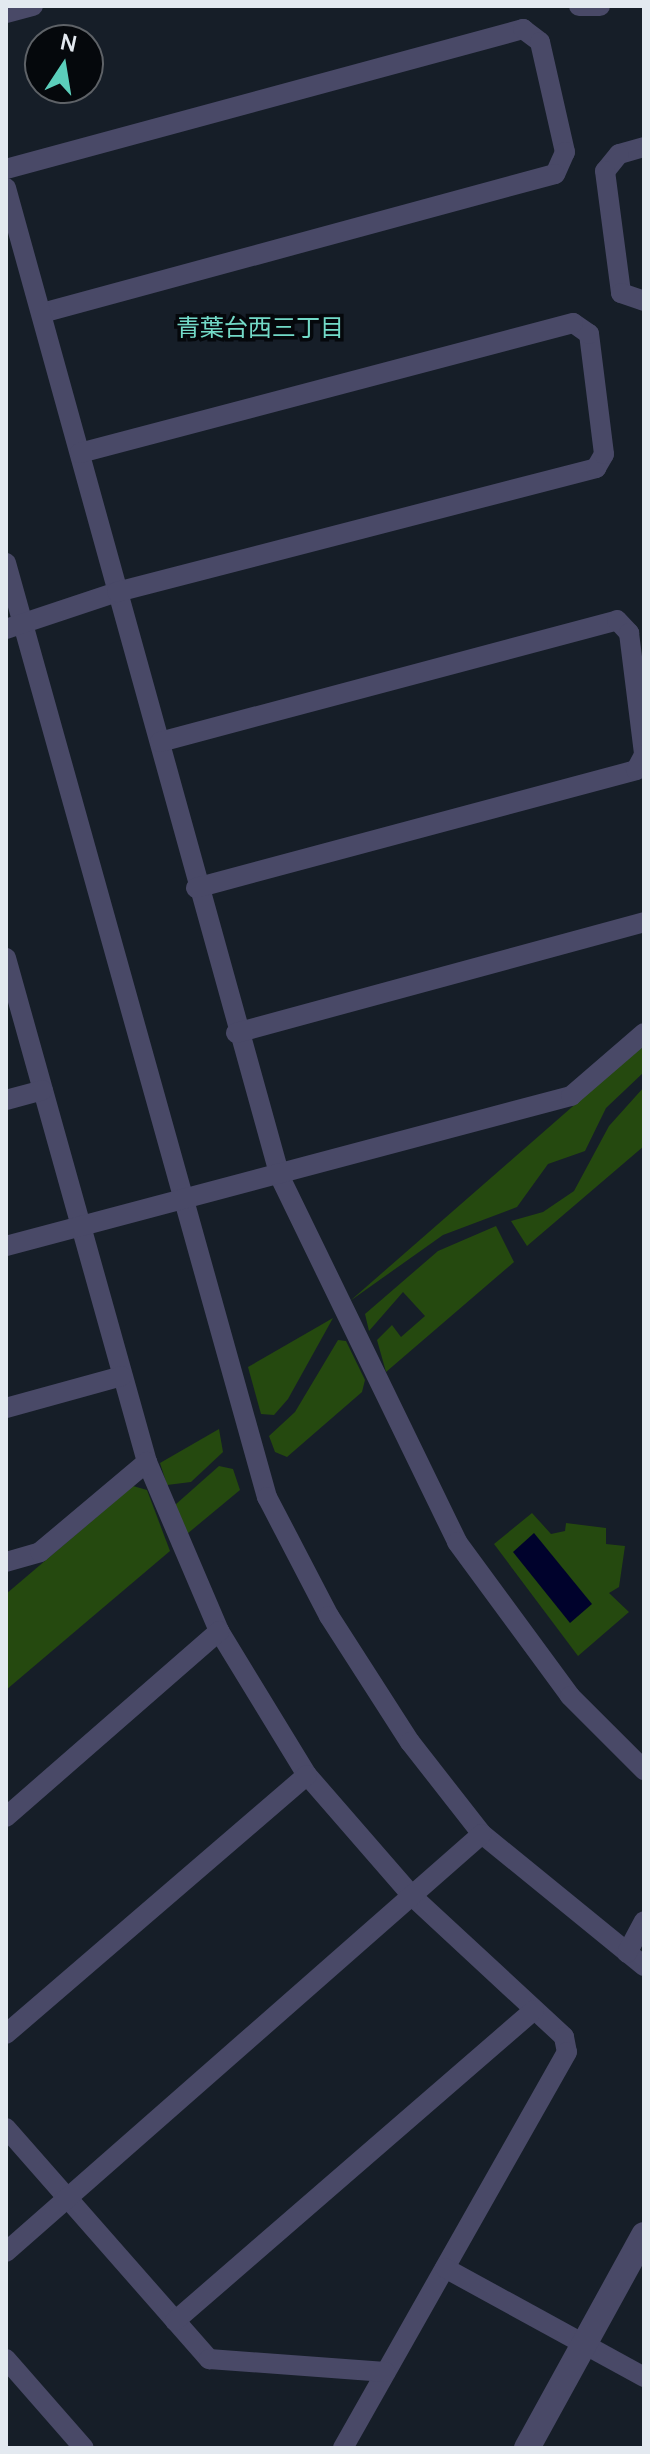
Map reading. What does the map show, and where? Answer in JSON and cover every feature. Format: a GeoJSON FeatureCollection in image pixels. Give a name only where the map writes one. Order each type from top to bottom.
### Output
{"type":"FeatureCollection","features":[{"type":"Feature","properties":{"kind":"street"},"geometry":{"type":"LineString","coordinates":[[6,13],[33,6]]}},
{"type":"Feature","properties":{"kind":"street"},"geometry":{"type":"LineString","coordinates":[[579,6],[600,6]]}},
{"type":"Feature","properties":{"kind":"street"},"geometry":{"type":"LineString","coordinates":[[6,169],[523,29],[540,42],[565,152],[555,174],[42,313]]}},
{"type":"Feature","properties":{"kind":"street"},"geometry":{"type":"LineString","coordinates":[[644,147],[619,154],[605,171],[621,293],[644,301]]}},
{"type":"Feature","properties":{"kind":"street"},"geometry":{"type":"LineString","coordinates":[[6,188],[160,742],[236,1033],[280,1177],[457,1542],[562,1686],[644,1770]]}},
{"type":"Feature","properties":{"kind":"street"},"geometry":{"type":"LineString","coordinates":[[14,626],[117,592],[596,468],[604,454],[589,334],[573,323],[80,453]]}},
{"type":"Feature","properties":{"kind":"street"},"geometry":{"type":"LineString","coordinates":[[6,563],[14,626],[267,1497],[337,1629],[410,1742],[482,1834],[644,1966]]}},
{"type":"Feature","properties":{"kind":"street"},"geometry":{"type":"LineString","coordinates":[[160,742],[617,620],[629,633],[644,754],[636,770],[196,888]]}},
{"type":"Feature","properties":{"kind":"street"},"geometry":{"type":"LineString","coordinates":[[236,1033],[644,922]]}},
{"type":"Feature","properties":{"kind":"street"},"geometry":{"type":"LineString","coordinates":[[6,958],[147,1462],[219,1631],[307,1775],[412,1896],[564,2037],[567,2052],[343,2448]]}},
{"type":"Feature","properties":{"kind":"street"},"geometry":{"type":"LineString","coordinates":[[6,1246],[280,1177],[571,1096],[644,1033]]}},
{"type":"Feature","properties":{"kind":"street"},"geometry":{"type":"LineString","coordinates":[[6,1100],[43,1090]]}},
{"type":"Feature","properties":{"kind":"street"},"geometry":{"type":"LineString","coordinates":[[6,1408],[122,1376]]}},
{"type":"Feature","properties":{"kind":"street"},"geometry":{"type":"LineString","coordinates":[[6,1562],[40,1552],[147,1462]]}},
{"type":"Feature","properties":{"kind":"street"},"geometry":{"type":"LineString","coordinates":[[6,1817],[219,1631]]}},
{"type":"Feature","properties":{"kind":"street"},"geometry":{"type":"LineString","coordinates":[[6,2034],[307,1775]]}},
{"type":"Feature","properties":{"kind":"street"},"geometry":{"type":"LineString","coordinates":[[6,2252],[482,1834]]}},
{"type":"Feature","properties":{"kind":"street"},"geometry":{"type":"LineString","coordinates":[[627,1953],[644,1921]]}},
{"type":"Feature","properties":{"kind":"street"},"geometry":{"type":"LineString","coordinates":[[175,2321],[534,2010]]}},
{"type":"Feature","properties":{"kind":"street"},"geometry":{"type":"LineString","coordinates":[[6,2128],[209,2359],[386,2372]]}},
{"type":"Feature","properties":{"kind":"street"},"geometry":{"type":"LineString","coordinates":[[527,2448],[644,2235]]}},
{"type":"Feature","properties":{"kind":"street"},"geometry":{"type":"LineString","coordinates":[[445,2268],[644,2377]]}},
{"type":"Feature","properties":{"kind":"street"},"geometry":{"type":"LineString","coordinates":[[6,2359],[84,2448]]}},
{"type":"Feature","properties":{"kind":"green space"},"geometry":{"type":"Polygon","coordinates":[[[644,1044],[644,1072],[606,1108],[585,1151],[548,1164],[517,1207],[443,1235],[350,1301],[644,1044]]]}},
{"type":"Feature","properties":{"kind":"green space"},"geometry":{"type":"Polygon","coordinates":[[[644,1087],[644,1146],[527,1246],[511,1221],[543,1212],[574,1191],[609,1126],[644,1087]]]}},
{"type":"Feature","properties":{"kind":"green space"},"geometry":{"type":"Polygon","coordinates":[[[496,1226],[514,1262],[386,1372],[377,1340],[392,1325],[401,1337],[425,1316],[403,1292],[369,1331],[365,1314],[438,1251],[496,1226]]]}},
{"type":"Feature","properties":{"kind":"green space"},"geometry":{"type":"Polygon","coordinates":[[[333,1318],[288,1399],[274,1415],[261,1414],[248,1367],[333,1318]]]}},
{"type":"Feature","properties":{"kind":"green space"},"geometry":{"type":"Polygon","coordinates":[[[338,1340],[346,1341],[365,1380],[362,1392],[287,1457],[275,1452],[269,1436],[295,1412],[338,1340]]]}},
{"type":"Feature","properties":{"kind":"green space"},"geometry":{"type":"Polygon","coordinates":[[[219,1429],[223,1452],[191,1482],[167,1485],[160,1463],[219,1429]]]}},
{"type":"Feature","properties":{"kind":"green space"},"geometry":{"type":"Polygon","coordinates":[[[219,1466],[233,1469],[240,1490],[187,1534],[175,1505],[219,1466]]]}},
{"type":"Feature","properties":{"kind":"green space"},"geometry":{"type":"Polygon","coordinates":[[[133,1486],[147,1490],[170,1551],[6,1690],[6,1594],[133,1486]]]}},
{"type":"Feature","properties":{"kind":"green space"},"geometry":{"type":"Polygon","coordinates":[[[532,1513],[551,1534],[565,1531],[566,1523],[606,1528],[606,1544],[625,1546],[619,1587],[609,1593],[629,1612],[578,1656],[494,1544],[532,1513]]]}},
{"type":"Feature","properties":{"kind":"water"},"geometry":{"type":"Polygon","coordinates":[[[534,1533],[592,1604],[570,1623],[513,1552],[534,1533]]]}},
{"type":"Feature","properties":{"kind":"district","name":"青葉台西三丁目"},"geometry":{"type":"Point","coordinates":[260,327]}}]}
